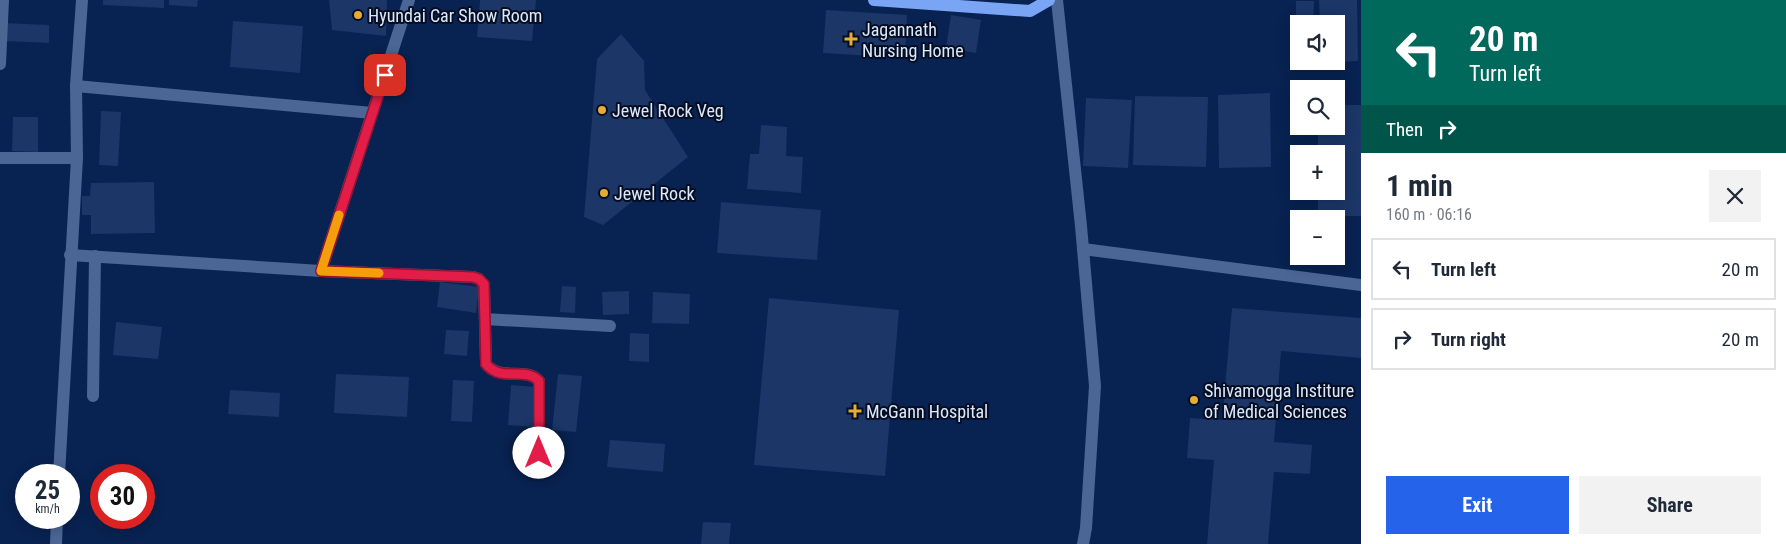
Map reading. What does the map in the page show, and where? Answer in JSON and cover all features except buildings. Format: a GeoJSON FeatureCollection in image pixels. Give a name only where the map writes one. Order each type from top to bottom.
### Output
{"type":"FeatureCollection","features":[{"type":"Feature","properties":{"kind":"main road"},"geometry":{"type":"LineString","coordinates":[[874,0],[987,4],[1030,11],[1049,0]]}},
{"type":"Feature","properties":{"kind":"street"},"geometry":{"type":"LineString","coordinates":[[0,64],[4,0]]}},
{"type":"Feature","properties":{"kind":"street"},"geometry":{"type":"LineString","coordinates":[[60,464],[76,158],[76,86],[82,0]]}},
{"type":"Feature","properties":{"kind":"street"},"geometry":{"type":"LineString","coordinates":[[321,271],[409,0]]}},
{"type":"Feature","properties":{"kind":"street"},"geometry":{"type":"LineString","coordinates":[[1057,0],[1095,386],[1086,528],[1083,544]]}},
{"type":"Feature","properties":{"kind":"street"},"geometry":{"type":"LineString","coordinates":[[76,86],[372,113]]}},
{"type":"Feature","properties":{"kind":"street"},"geometry":{"type":"LineString","coordinates":[[0,158],[76,158]]}},
{"type":"Feature","properties":{"kind":"street"},"geometry":{"type":"LineString","coordinates":[[1083,249],[1361,284]]}},
{"type":"Feature","properties":{"kind":"street"},"geometry":{"type":"LineString","coordinates":[[70,254],[321,271],[473,277],[479,279],[484,284],[486,364],[490,370],[500,374],[533,375],[539,381],[539,453]]}},
{"type":"Feature","properties":{"kind":"street"},"geometry":{"type":"LineString","coordinates":[[93,396],[95,256]]}},
{"type":"Feature","properties":{"kind":"street"},"geometry":{"type":"LineString","coordinates":[[486,319],[610,326]]}},
{"type":"Feature","properties":{"kind":"street"},"geometry":{"type":"LineString","coordinates":[[56,544],[57,529]]}},
{"type":"Feature","properties":{"kind":"slow traffic"},"geometry":{"type":"LineString","coordinates":[[339,215],[321,271],[379,273]]}},
{"type":"Feature","properties":{"kind":"place","name":"Hyundai Car Show Room"},"geometry":{"type":"Point","coordinates":[358,15]}},
{"type":"Feature","properties":{"kind":"place","name":"Jagannath Nursing Home"},"geometry":{"type":"Point","coordinates":[851,39]}},
{"type":"Feature","properties":{"kind":"place","name":"Jewel Rock Veg"},"geometry":{"type":"Point","coordinates":[602,110]}},
{"type":"Feature","properties":{"kind":"place","name":"Jewel Rock"},"geometry":{"type":"Point","coordinates":[604,193]}},
{"type":"Feature","properties":{"kind":"place","name":"Shivamogga Institure of Medical Sciences"},"geometry":{"type":"Point","coordinates":[1194,400]}},
{"type":"Feature","properties":{"kind":"place","name":"McGann Hospital"},"geometry":{"type":"Point","coordinates":[855,411]}},
{"type":"Feature","properties":{"kind":"route"},"geometry":{"type":"LineString","coordinates":[[385,75],[321,271],[473,277],[479,279],[484,284],[486,364],[490,370],[500,374],[533,375],[539,381],[539,453]]}}]}
